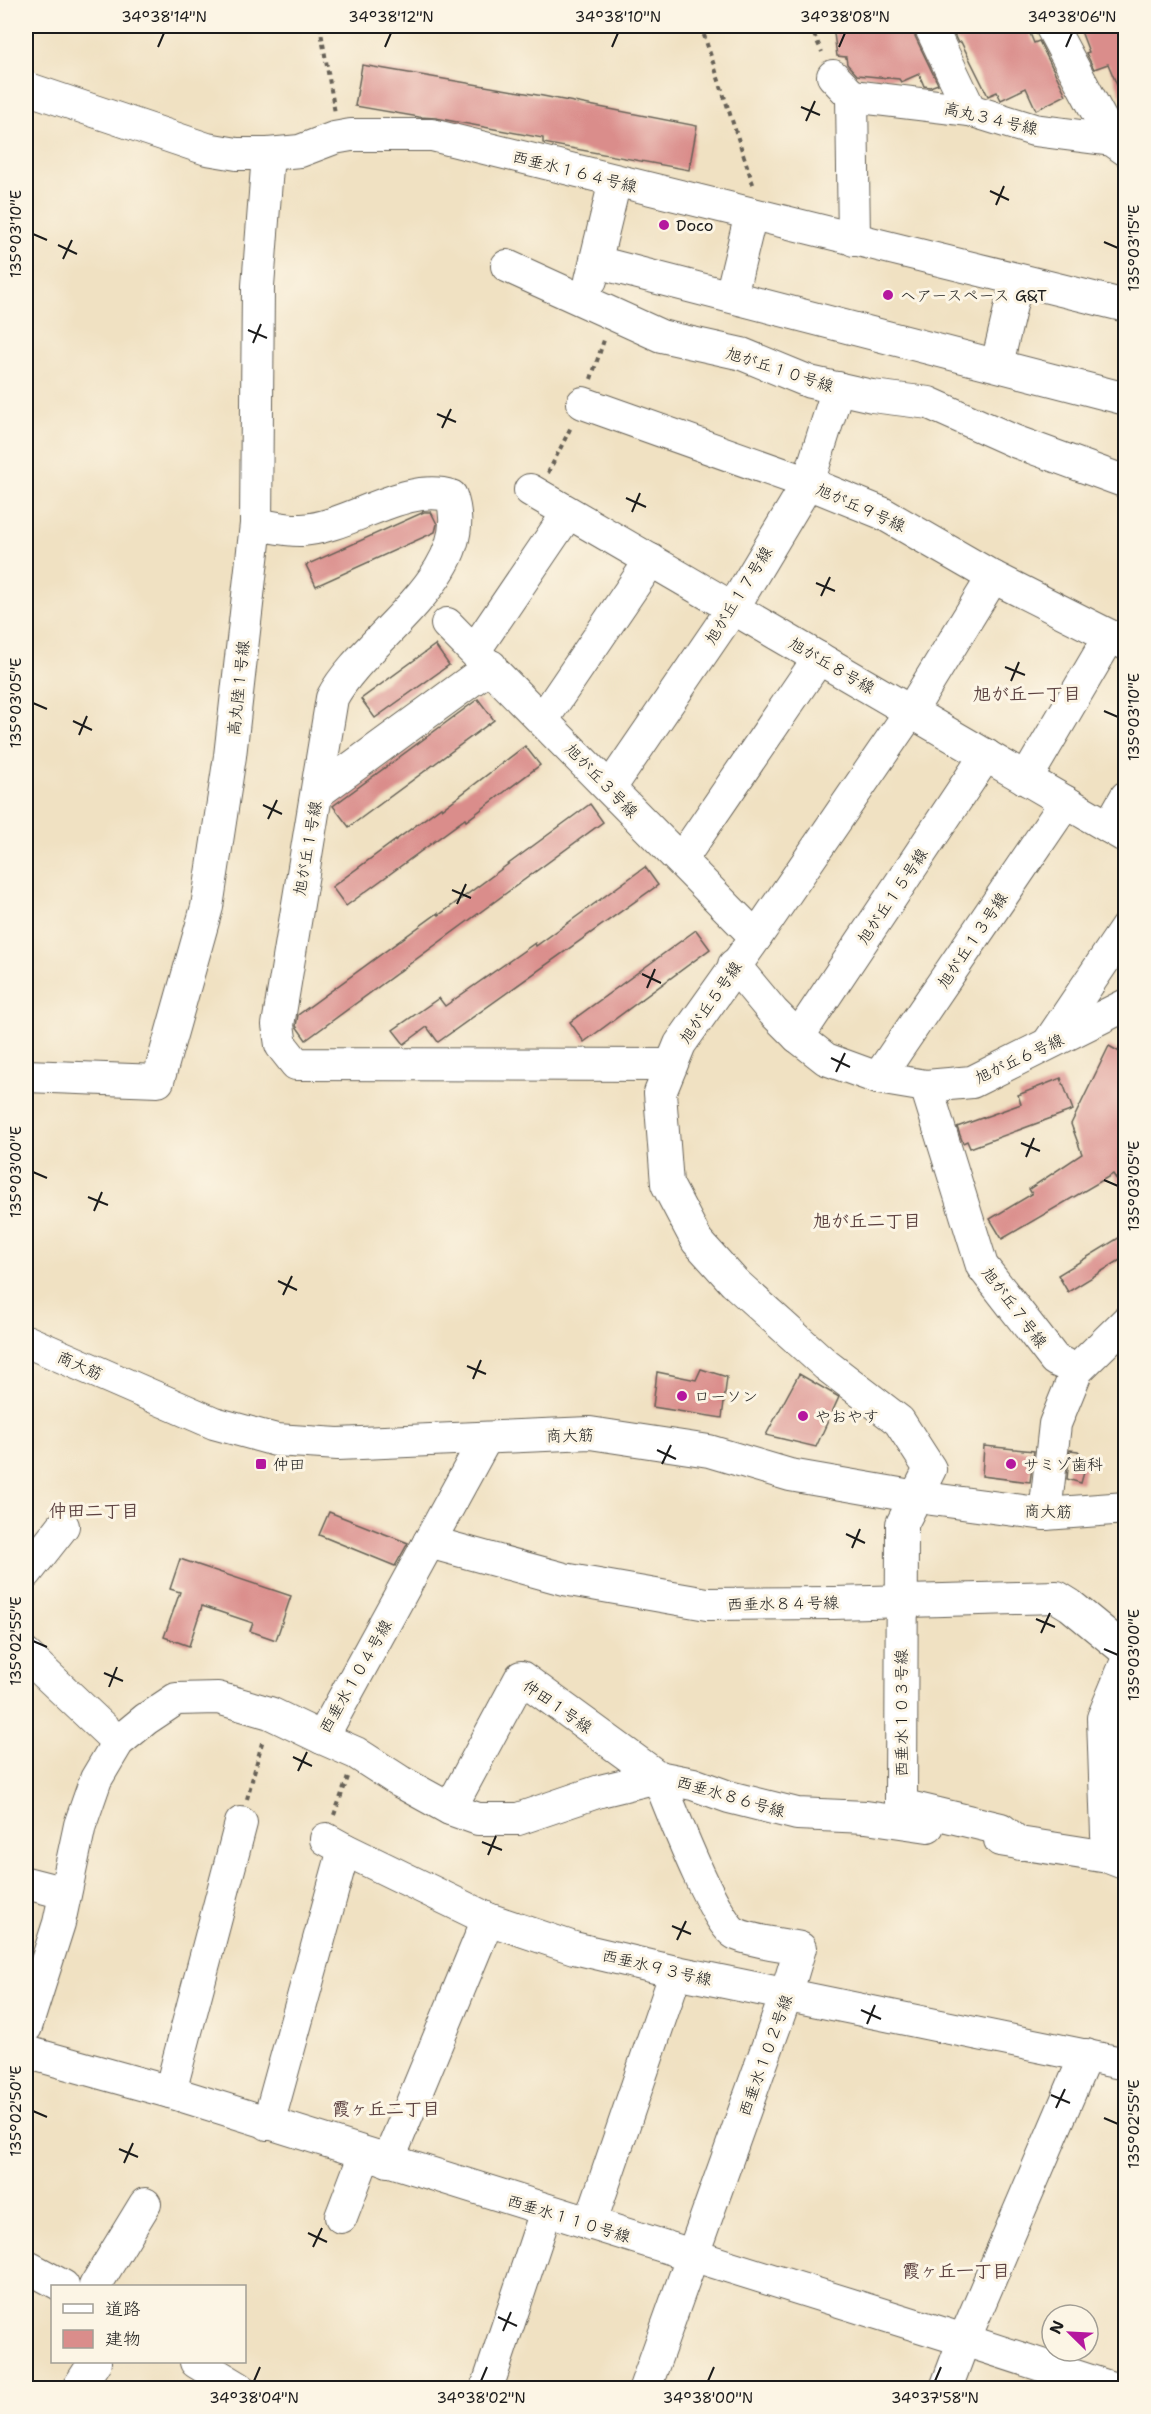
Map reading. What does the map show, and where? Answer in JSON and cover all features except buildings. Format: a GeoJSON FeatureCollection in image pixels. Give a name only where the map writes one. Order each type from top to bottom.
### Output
{"type":"FeatureCollection","features":[{"type":"Feature","properties":{"kind":"street"},"geometry":{"type":"LineString","coordinates":[[930,26],[970,110]]}},
{"type":"Feature","properties":{"kind":"street"},"geometry":{"type":"LineString","coordinates":[[1051,26],[1119,145]]}},
{"type":"Feature","properties":{"kind":"street","name":"高丸３４号線"},"geometry":{"type":"LineString","coordinates":[[854,240],[842,86],[970,110],[1034,130],[1119,145]]}},
{"type":"Feature","properties":{"kind":"street","name":"西垂水１６４号線"},"geometry":{"type":"LineString","coordinates":[[26,88],[207,149],[237,154],[300,151],[351,135],[432,135],[1125,306]]}},
{"type":"Feature","properties":{"kind":"street","name":"高丸陸１号線"},"geometry":{"type":"LineString","coordinates":[[26,1076],[158,1081],[207,908],[230,756],[256,524],[258,286],[268,154]]}},
{"type":"Feature","properties":{"kind":"street"},"geometry":{"type":"LineString","coordinates":[[599,308],[596,262],[615,181]]}},
{"type":"Feature","properties":{"kind":"street"},"geometry":{"type":"LineString","coordinates":[[731,296],[758,216]]}},
{"type":"Feature","properties":{"kind":"street"},"geometry":{"type":"LineString","coordinates":[[596,262],[1125,399]]}},
{"type":"Feature","properties":{"kind":"street","name":"旭が丘１０号線"},"geometry":{"type":"LineString","coordinates":[[507,266],[661,336],[742,354],[810,382],[872,396],[929,403],[1014,441],[1125,482]]}},
{"type":"Feature","properties":{"kind":"street"},"geometry":{"type":"LineString","coordinates":[[997,364],[1017,280]]}},
{"type":"Feature","properties":{"kind":"street","name":"旭が丘１７号線"},"geometry":{"type":"LineString","coordinates":[[610,788],[733,608],[808,483],[838,388]]}},
{"type":"Feature","properties":{"kind":"street","name":"旭が丘９号線"},"geometry":{"type":"LineString","coordinates":[[582,403],[808,483],[882,513],[993,577],[1118,640]]}},
{"type":"Feature","properties":{"kind":"street","name":"旭が丘８号線"},"geometry":{"type":"LineString","coordinates":[[533,492],[1117,832]]}},
{"type":"Feature","properties":{"kind":"street","name":"旭が丘１号線"},"geometry":{"type":"LineString","coordinates":[[256,524],[302,530],[344,520],[402,498],[441,493],[451,496],[455,508],[456,526],[448,553],[435,577],[420,598],[342,680],[332,698],[278,1025],[281,1044],[296,1064],[671,1065]]}},
{"type":"Feature","properties":{"kind":"street"},"geometry":{"type":"LineString","coordinates":[[317,793],[483,658],[568,513]]}},
{"type":"Feature","properties":{"kind":"street"},"geometry":{"type":"LineString","coordinates":[[543,719],[651,560]]}},
{"type":"Feature","properties":{"kind":"street","name":"旭が丘５号線"},"geometry":{"type":"LineString","coordinates":[[917,1497],[930,1469],[899,1420],[826,1365],[734,1282],[697,1241],[667,1184],[660,1093],[680,1044],[911,711],[993,577]]}},
{"type":"Feature","properties":{"kind":"street","name":"旭が丘３号線"},"geometry":{"type":"LineString","coordinates":[[447,624],[756,937]]}},
{"type":"Feature","properties":{"kind":"street"},"geometry":{"type":"LineString","coordinates":[[1026,779],[1118,640]]}},
{"type":"Feature","properties":{"kind":"street"},"geometry":{"type":"LineString","coordinates":[[681,860],[819,658]]}},
{"type":"Feature","properties":{"kind":"street","name":"旭が丘１５号線"},"geometry":{"type":"LineString","coordinates":[[798,1037],[986,755]]}},
{"type":"Feature","properties":{"kind":"street"},"geometry":{"type":"LineString","coordinates":[[1117,832],[1125,797]]}},
{"type":"Feature","properties":{"kind":"street","name":"旭が丘１３号線"},"geometry":{"type":"LineString","coordinates":[[878,1078],[1066,802]]}},
{"type":"Feature","properties":{"kind":"street"},"geometry":{"type":"LineString","coordinates":[[1047,1045],[1125,928]]}},
{"type":"Feature","properties":{"kind":"street","name":"旭が丘６号線"},"geometry":{"type":"LineString","coordinates":[[734,965],[773,1012],[798,1037],[826,1059],[878,1078],[926,1086],[972,1082],[1125,1005]]}},
{"type":"Feature","properties":{"kind":"street","name":"旭が丘７号線"},"geometry":{"type":"LineString","coordinates":[[926,1086],[982,1266],[1055,1360],[1077,1370]]}},
{"type":"Feature","properties":{"kind":"street"},"geometry":{"type":"LineString","coordinates":[[1045,1514],[1055,1424],[1077,1370],[1125,1322]]}},
{"type":"Feature","properties":{"kind":"street","name":"商大筋"},"geometry":{"type":"LineString","coordinates":[[26,1341],[214,1423],[276,1440],[338,1444],[590,1433],[709,1451],[790,1475],[917,1497],[1045,1514],[1125,1508]]}},
{"type":"Feature","properties":{"kind":"street","name":"西垂水１０４号線"},"geometry":{"type":"LineString","coordinates":[[26,2027],[59,1923],[80,1825],[96,1779],[118,1742],[146,1719],[176,1699],[218,1698],[270,1713],[322,1738],[486,1438]]}},
{"type":"Feature","properties":{"kind":"street","name":"西垂水１０３号線"},"geometry":{"type":"LineString","coordinates":[[917,1497],[902,1524],[901,1804],[1001,1829],[1020,1844]]}},
{"type":"Feature","properties":{"kind":"street"},"geometry":{"type":"LineString","coordinates":[[26,1573],[63,1526]]}},
{"type":"Feature","properties":{"kind":"street","name":"西垂水８４号線"},"geometry":{"type":"LineString","coordinates":[[429,1542],[564,1578],[707,1604],[1057,1597],[1070,1605],[1125,1652]]}},
{"type":"Feature","properties":{"kind":"street"},"geometry":{"type":"LineString","coordinates":[[26,1655],[118,1742]]}},
{"type":"Feature","properties":{"kind":"street"},"geometry":{"type":"LineString","coordinates":[[1107,1835],[1103,1718],[1125,1663]]}},
{"type":"Feature","properties":{"kind":"street","name":"仲田１号線"},"geometry":{"type":"LineString","coordinates":[[450,1809],[521,1677],[658,1777]]}},
{"type":"Feature","properties":{"kind":"street","name":"西垂水８６号線"},"geometry":{"type":"LineString","coordinates":[[322,1738],[356,1753],[401,1782],[450,1809],[478,1819],[518,1819],[600,1791],[658,1777],[693,1784],[729,1797],[797,1814],[866,1817],[945,1829],[1020,1844],[1108,1857],[1125,1864]]}},
{"type":"Feature","properties":{"kind":"street","name":"西垂水１０２号線"},"geometry":{"type":"LineString","coordinates":[[645,2388],[786,1995],[800,1948],[734,1934],[723,1921],[690,1855],[658,1777]]}},
{"type":"Feature","properties":{"kind":"street"},"geometry":{"type":"LineString","coordinates":[[170,2092],[241,1823]]}},
{"type":"Feature","properties":{"kind":"street"},"geometry":{"type":"LineString","coordinates":[[268,2124],[335,1844]]}},
{"type":"Feature","properties":{"kind":"street","name":"西垂水９３号線"},"geometry":{"type":"LineString","coordinates":[[335,1844],[488,1919],[574,1948],[676,1972],[1125,2064]]}},
{"type":"Feature","properties":{"kind":"street"},"geometry":{"type":"LineString","coordinates":[[26,1883],[65,1893]]}},
{"type":"Feature","properties":{"kind":"street"},"geometry":{"type":"LineString","coordinates":[[342,2217],[376,2158],[488,1919]]}},
{"type":"Feature","properties":{"kind":"street"},"geometry":{"type":"LineString","coordinates":[[590,2224],[676,1972]]}},
{"type":"Feature","properties":{"kind":"street","name":"西垂水１１０号線"},"geometry":{"type":"LineString","coordinates":[[26,2052],[170,2092],[1112,2388]]}},
{"type":"Feature","properties":{"kind":"street"},"geometry":{"type":"LineString","coordinates":[[946,2388],[964,2340],[1086,2055]]}},
{"type":"Feature","properties":{"kind":"street"},"geometry":{"type":"LineString","coordinates":[[96,2285],[145,2204]]}},
{"type":"Feature","properties":{"kind":"street"},"geometry":{"type":"LineString","coordinates":[[487,2388],[546,2211]]}},
{"type":"Feature","properties":{"kind":"street"},"geometry":{"type":"LineString","coordinates":[[26,2266],[61,2285]]}},
{"type":"Feature","properties":{"kind":"street"},"geometry":{"type":"LineString","coordinates":[[78,2388],[94,2363]]}},
{"type":"Feature","properties":{"kind":"path"},"geometry":{"type":"LineString","coordinates":[[320,26],[339,137]]}},
{"type":"Feature","properties":{"kind":"path"},"geometry":{"type":"LineString","coordinates":[[701,26],[758,216]]}},
{"type":"Feature","properties":{"kind":"path"},"geometry":{"type":"LineString","coordinates":[[533,492],[582,403],[599,308]]}},
{"type":"Feature","properties":{"kind":"path"},"geometry":{"type":"LineString","coordinates":[[241,1823],[270,1713]]}},
{"type":"Feature","properties":{"kind":"path"},"geometry":{"type":"LineString","coordinates":[[335,1844],[356,1753]]}},
{"type":"Feature","properties":{"kind":"place","name":"Doco"},"geometry":{"type":"Point","coordinates":[664,225]}},
{"type":"Feature","properties":{"kind":"place","name":"ヘアースペース G&T"},"geometry":{"type":"Point","coordinates":[888,295]}},
{"type":"Feature","properties":{"kind":"place","name":"ローソン"},"geometry":{"type":"Point","coordinates":[682,1396]}},
{"type":"Feature","properties":{"kind":"place","name":"やおやす"},"geometry":{"type":"Point","coordinates":[803,1416]}},
{"type":"Feature","properties":{"kind":"place","name":"仲田"},"geometry":{"type":"Point","coordinates":[261,1464]}},
{"type":"Feature","properties":{"kind":"place","name":"サミゾ歯科"},"geometry":{"type":"Point","coordinates":[1011,1464]}},
{"type":"Feature","properties":{"kind":"district","name":"旭が丘一丁目"},"geometry":{"type":"Point","coordinates":[1027,694]}},
{"type":"Feature","properties":{"kind":"district","name":"旭が丘二丁目"},"geometry":{"type":"Point","coordinates":[867,1221]}},
{"type":"Feature","properties":{"kind":"district","name":"仲田二丁目"},"geometry":{"type":"Point","coordinates":[94,1511]}},
{"type":"Feature","properties":{"kind":"district","name":"霞ヶ丘二丁目"},"geometry":{"type":"Point","coordinates":[386,2109]}},
{"type":"Feature","properties":{"kind":"district","name":"霞ヶ丘一丁目"},"geometry":{"type":"Point","coordinates":[956,2271]}}]}
